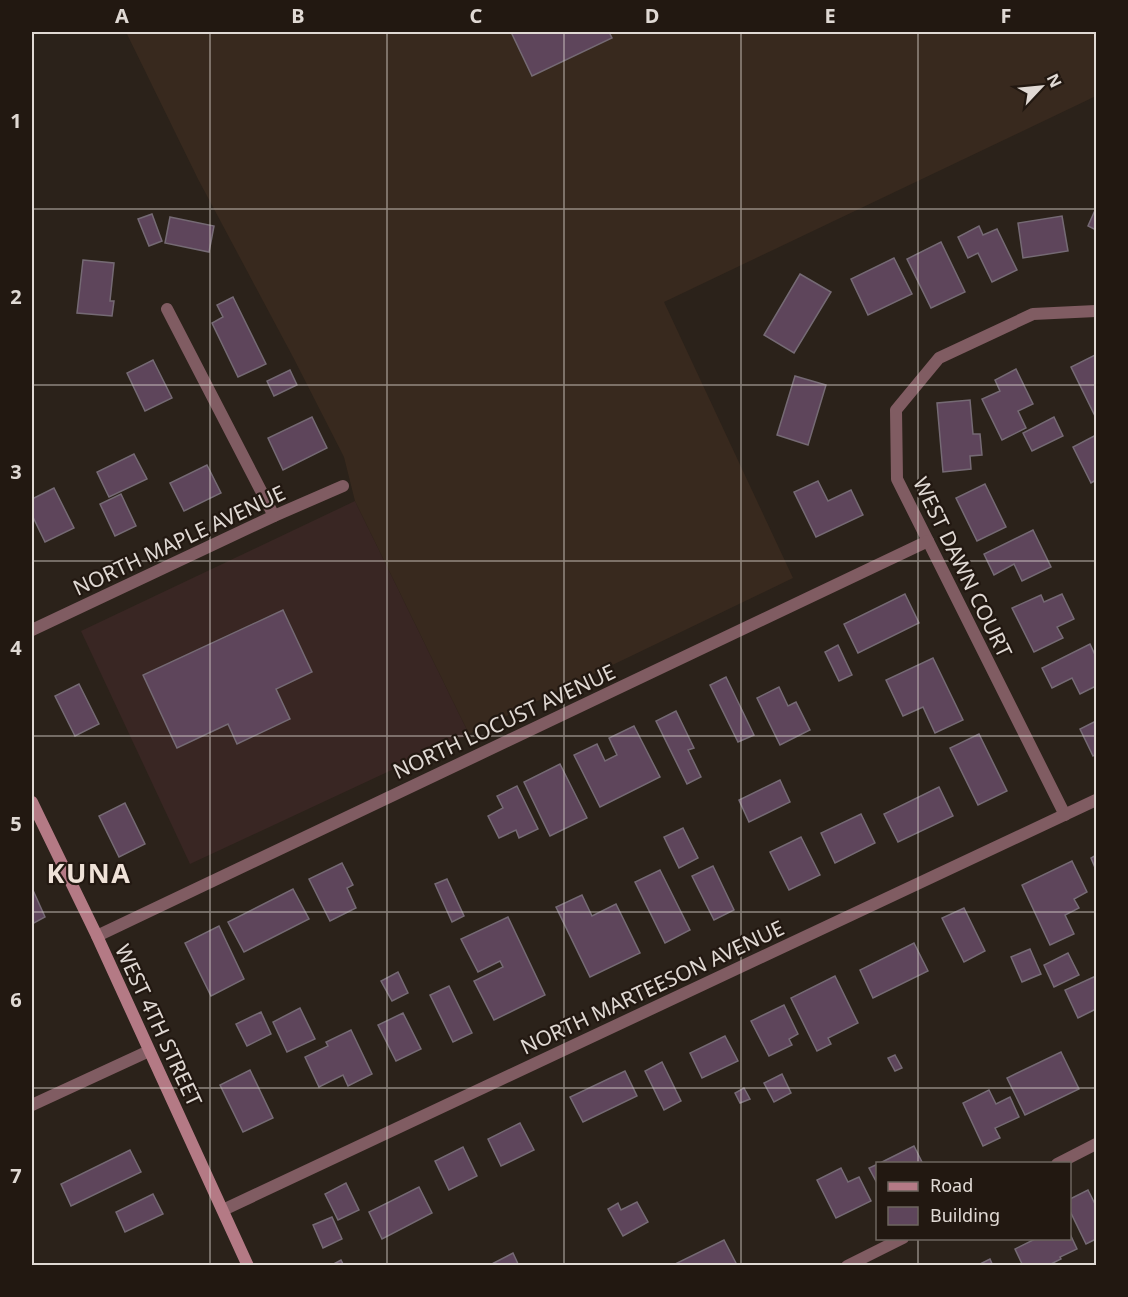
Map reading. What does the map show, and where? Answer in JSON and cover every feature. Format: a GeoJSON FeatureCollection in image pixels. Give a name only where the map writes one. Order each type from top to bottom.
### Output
{"type":"FeatureCollection","features":[{"type":"Feature","properties":{"kind":"main road","name":"WEST 4TH STREET"},"geometry":{"type":"LineString","coordinates":[[32,802],[97,936],[248,1266]]}},
{"type":"Feature","properties":{"kind":"street"},"geometry":{"type":"LineString","coordinates":[[167,309],[274,516]]}},
{"type":"Feature","properties":{"kind":"street","name":"WEST DAWN COURT"},"geometry":{"type":"LineString","coordinates":[[1065,815],[897,479],[896,410],[939,358],[1033,314],[1096,311]]}},
{"type":"Feature","properties":{"kind":"street","name":"NORTH MAPLE AVENUE"},"geometry":{"type":"LineString","coordinates":[[32,630],[343,486]]}},
{"type":"Feature","properties":{"kind":"street","name":"NORTH LOCUST AVENUE"},"geometry":{"type":"LineString","coordinates":[[97,936],[928,541]]}},
{"type":"Feature","properties":{"kind":"street","name":"NORTH MARTEESON AVENUE"},"geometry":{"type":"LineString","coordinates":[[223,1210],[1096,800]]}},
{"type":"Feature","properties":{"kind":"street"},"geometry":{"type":"LineString","coordinates":[[32,1105],[149,1052]]}},
{"type":"Feature","properties":{"kind":"street"},"geometry":{"type":"LineString","coordinates":[[1061,1162],[1096,1144]]}},
{"type":"Feature","properties":{"kind":"street"},"geometry":{"type":"LineString","coordinates":[[847,1266],[901,1240]]}},
{"type":"Feature","properties":{"kind":"shaded area"},"geometry":{"type":"Polygon","coordinates":[[[126,32],[1096,32],[1096,96],[664,302],[793,578],[469,734],[355,501],[344,457],[198,179],[126,32]]]}},
{"type":"Feature","properties":{"kind":"shaded area"},"geometry":{"type":"Polygon","coordinates":[[[355,501],[469,734],[190,864],[81,631],[355,501]]]}},
{"type":"Feature","properties":{"kind":"building"},"geometry":{"type":"Polygon","coordinates":[[[511,32],[609,32],[612,38],[532,76],[511,32]]]}},
{"type":"Feature","properties":{"kind":"building"},"geometry":{"type":"Polygon","coordinates":[[[1096,208],[1096,230],[1088,226],[1096,208]]]}},
{"type":"Feature","properties":{"kind":"building"},"geometry":{"type":"Polygon","coordinates":[[[152,214],[162,241],[149,246],[138,219],[152,214]]]}},
{"type":"Feature","properties":{"kind":"building"},"geometry":{"type":"Polygon","coordinates":[[[1062,216],[1068,251],[1023,258],[1018,223],[1062,216]]]}},
{"type":"Feature","properties":{"kind":"building"},"geometry":{"type":"Polygon","coordinates":[[[170,217],[214,226],[209,252],[165,243],[170,217]]]}},
{"type":"Feature","properties":{"kind":"building"},"geometry":{"type":"Polygon","coordinates":[[[979,226],[983,235],[997,229],[1017,270],[992,282],[978,253],[968,258],[958,237],[979,226]]]}},
{"type":"Feature","properties":{"kind":"building"},"geometry":{"type":"Polygon","coordinates":[[[941,242],[965,292],[931,308],[907,259],[941,242]]]}},
{"type":"Feature","properties":{"kind":"building"},"geometry":{"type":"Polygon","coordinates":[[[894,258],[912,294],[868,315],[851,279],[894,258]]]}},
{"type":"Feature","properties":{"kind":"building"},"geometry":{"type":"Polygon","coordinates":[[[83,260],[114,263],[110,301],[114,301],[112,316],[77,313],[83,260]]]}},
{"type":"Feature","properties":{"kind":"building"},"geometry":{"type":"Polygon","coordinates":[[[800,274],[831,292],[794,353],[764,335],[800,274]]]}},
{"type":"Feature","properties":{"kind":"building"},"geometry":{"type":"Polygon","coordinates":[[[233,297],[266,364],[238,377],[212,323],[223,317],[217,305],[233,297]]]}},
{"type":"Feature","properties":{"kind":"building"},"geometry":{"type":"Polygon","coordinates":[[[1095,355],[1096,358],[1096,416],[1071,367],[1095,355]]]}},
{"type":"Feature","properties":{"kind":"building"},"geometry":{"type":"Polygon","coordinates":[[[153,360],[172,398],[145,411],[127,373],[153,360]]]}},
{"type":"Feature","properties":{"kind":"building"},"geometry":{"type":"Polygon","coordinates":[[[1016,369],[1033,404],[1018,411],[1026,428],[1002,440],[982,399],[1000,391],[995,380],[1016,369]]]}},
{"type":"Feature","properties":{"kind":"building"},"geometry":{"type":"Polygon","coordinates":[[[290,370],[297,385],[274,396],[267,381],[290,370]]]}},
{"type":"Feature","properties":{"kind":"building"},"geometry":{"type":"Polygon","coordinates":[[[795,376],[826,385],[808,445],[777,435],[795,376]]]}},
{"type":"Feature","properties":{"kind":"building"},"geometry":{"type":"Polygon","coordinates":[[[970,400],[973,434],[980,434],[982,455],[970,456],[971,469],[943,472],[937,403],[970,400]]]}},
{"type":"Feature","properties":{"kind":"building"},"geometry":{"type":"Polygon","coordinates":[[[312,417],[327,448],[283,470],[268,438],[312,417]]]}},
{"type":"Feature","properties":{"kind":"building"},"geometry":{"type":"Polygon","coordinates":[[[1054,417],[1063,436],[1032,451],[1023,433],[1054,417]]]}},
{"type":"Feature","properties":{"kind":"building"},"geometry":{"type":"Polygon","coordinates":[[[1096,435],[1096,480],[1091,483],[1073,447],[1096,435]]]}},
{"type":"Feature","properties":{"kind":"building"},"geometry":{"type":"Polygon","coordinates":[[[134,454],[147,479],[109,497],[97,472],[134,454]]]}},
{"type":"Feature","properties":{"kind":"building"},"geometry":{"type":"Polygon","coordinates":[[[207,465],[221,493],[184,511],[170,483],[207,465]]]}},
{"type":"Feature","properties":{"kind":"building"},"geometry":{"type":"Polygon","coordinates":[[[818,481],[828,501],[851,490],[863,515],[816,537],[794,492],[818,481]]]}},
{"type":"Feature","properties":{"kind":"building"},"geometry":{"type":"Polygon","coordinates":[[[985,484],[1006,527],[977,541],[956,498],[985,484]]]}},
{"type":"Feature","properties":{"kind":"building"},"geometry":{"type":"Polygon","coordinates":[[[54,488],[74,528],[45,542],[32,515],[32,499],[54,488]]]}},
{"type":"Feature","properties":{"kind":"building"},"geometry":{"type":"Polygon","coordinates":[[[121,494],[136,526],[115,536],[100,504],[121,494]]]}},
{"type":"Feature","properties":{"kind":"building"},"geometry":{"type":"Polygon","coordinates":[[[1033,530],[1051,567],[1022,581],[1014,564],[994,575],[984,554],[1033,530]]]}},
{"type":"Feature","properties":{"kind":"building"},"geometry":{"type":"Polygon","coordinates":[[[905,594],[919,623],[858,653],[844,624],[905,594]]]}},
{"type":"Feature","properties":{"kind":"building"},"geometry":{"type":"Polygon","coordinates":[[[1062,594],[1074,619],[1057,627],[1063,638],[1034,652],[1012,608],[1041,595],[1044,602],[1062,594]]]}},
{"type":"Feature","properties":{"kind":"building"},"geometry":{"type":"Polygon","coordinates":[[[283,610],[312,672],[276,689],[290,719],[237,744],[228,724],[177,748],[143,675],[283,610]]]}},
{"type":"Feature","properties":{"kind":"building"},"geometry":{"type":"Polygon","coordinates":[[[1090,644],[1096,657],[1096,686],[1080,694],[1072,678],[1052,688],[1042,668],[1090,644]]]}},
{"type":"Feature","properties":{"kind":"building"},"geometry":{"type":"Polygon","coordinates":[[[838,645],[852,675],[839,681],[825,652],[838,645]]]}},
{"type":"Feature","properties":{"kind":"building"},"geometry":{"type":"Polygon","coordinates":[[[933,658],[963,720],[935,733],[923,707],[903,716],[886,680],[933,658]]]}},
{"type":"Feature","properties":{"kind":"building"},"geometry":{"type":"Polygon","coordinates":[[[726,677],[754,735],[738,742],[710,685],[726,677]]]}},
{"type":"Feature","properties":{"kind":"building"},"geometry":{"type":"Polygon","coordinates":[[[79,684],[99,724],[75,736],[55,696],[79,684]]]}},
{"type":"Feature","properties":{"kind":"building"},"geometry":{"type":"Polygon","coordinates":[[[779,687],[788,706],[796,702],[810,730],[780,745],[757,698],[779,687]]]}},
{"type":"Feature","properties":{"kind":"building"},"geometry":{"type":"Polygon","coordinates":[[[676,711],[694,748],[688,750],[701,777],[687,784],[656,721],[676,711]]]}},
{"type":"Feature","properties":{"kind":"building"},"geometry":{"type":"Polygon","coordinates":[[[1096,721],[1096,754],[1093,756],[1080,729],[1096,721]]]}},
{"type":"Feature","properties":{"kind":"building"},"geometry":{"type":"Polygon","coordinates":[[[634,726],[660,777],[600,807],[574,755],[597,744],[605,761],[617,755],[609,738],[634,726]]]}},
{"type":"Feature","properties":{"kind":"building"},"geometry":{"type":"Polygon","coordinates":[[[979,734],[1007,791],[978,805],[950,748],[979,734]]]}},
{"type":"Feature","properties":{"kind":"building"},"geometry":{"type":"Polygon","coordinates":[[[560,764],[587,818],[550,836],[524,782],[560,764]]]}},
{"type":"Feature","properties":{"kind":"building"},"geometry":{"type":"Polygon","coordinates":[[[780,780],[790,802],[749,822],[739,800],[780,780]]]}},
{"type":"Feature","properties":{"kind":"building"},"geometry":{"type":"Polygon","coordinates":[[[517,786],[538,829],[519,838],[516,830],[499,838],[488,816],[503,808],[497,796],[517,786]]]}},
{"type":"Feature","properties":{"kind":"building"},"geometry":{"type":"Polygon","coordinates":[[[939,787],[953,816],[898,842],[884,814],[939,787]]]}},
{"type":"Feature","properties":{"kind":"building"},"geometry":{"type":"Polygon","coordinates":[[[125,803],[145,844],[119,857],[99,816],[125,803]]]}},
{"type":"Feature","properties":{"kind":"building"},"geometry":{"type":"Polygon","coordinates":[[[861,814],[875,843],[835,863],[821,833],[861,814]]]}},
{"type":"Feature","properties":{"kind":"building"},"geometry":{"type":"Polygon","coordinates":[[[683,828],[698,858],[679,868],[664,837],[683,828]]]}},
{"type":"Feature","properties":{"kind":"building"},"geometry":{"type":"Polygon","coordinates":[[[801,837],[820,875],[789,890],[770,852],[801,837]]]}},
{"type":"Feature","properties":{"kind":"building"},"geometry":{"type":"Polygon","coordinates":[[[1096,855],[1096,870],[1091,858],[1096,855]]]}},
{"type":"Feature","properties":{"kind":"building"},"geometry":{"type":"Polygon","coordinates":[[[1072,861],[1087,892],[1074,899],[1079,908],[1065,915],[1074,934],[1050,945],[1022,885],[1072,861]]]}},
{"type":"Feature","properties":{"kind":"building"},"geometry":{"type":"Polygon","coordinates":[[[342,863],[353,885],[347,888],[356,908],[330,921],[309,879],[342,863]]]}},
{"type":"Feature","properties":{"kind":"building"},"geometry":{"type":"Polygon","coordinates":[[[713,866],[734,910],[714,920],[692,876],[713,866]]]}},
{"type":"Feature","properties":{"kind":"building"},"geometry":{"type":"Polygon","coordinates":[[[660,870],[690,930],[665,943],[635,882],[660,870]]]}},
{"type":"Feature","properties":{"kind":"building"},"geometry":{"type":"Polygon","coordinates":[[[447,879],[464,916],[452,922],[435,884],[447,879]]]}},
{"type":"Feature","properties":{"kind":"building"},"geometry":{"type":"Polygon","coordinates":[[[32,888],[45,917],[32,924],[32,888]]]}},
{"type":"Feature","properties":{"kind":"building"},"geometry":{"type":"Polygon","coordinates":[[[293,889],[309,919],[244,952],[228,922],[293,889]]]}},
{"type":"Feature","properties":{"kind":"building"},"geometry":{"type":"Polygon","coordinates":[[[582,895],[592,916],[616,904],[640,953],[590,977],[556,907],[582,895]]]}},
{"type":"Feature","properties":{"kind":"building"},"geometry":{"type":"Polygon","coordinates":[[[964,908],[985,951],[964,962],[942,918],[964,908]]]}},
{"type":"Feature","properties":{"kind":"building"},"geometry":{"type":"Polygon","coordinates":[[[508,917],[545,995],[494,1020],[474,981],[503,967],[500,961],[478,972],[461,939],[508,917]]]}},
{"type":"Feature","properties":{"kind":"building"},"geometry":{"type":"Polygon","coordinates":[[[219,926],[244,979],[211,996],[185,943],[219,926]]]}},
{"type":"Feature","properties":{"kind":"building"},"geometry":{"type":"Polygon","coordinates":[[[914,943],[928,971],[873,998],[860,970],[914,943]]]}},
{"type":"Feature","properties":{"kind":"building"},"geometry":{"type":"Polygon","coordinates":[[[1030,949],[1041,974],[1022,982],[1011,957],[1030,949]]]}},
{"type":"Feature","properties":{"kind":"building"},"geometry":{"type":"Polygon","coordinates":[[[1068,953],[1079,975],[1054,987],[1044,965],[1068,953]]]}},
{"type":"Feature","properties":{"kind":"building"},"geometry":{"type":"Polygon","coordinates":[[[398,972],[408,993],[392,1001],[381,981],[398,972]]]}},
{"type":"Feature","properties":{"kind":"building"},"geometry":{"type":"Polygon","coordinates":[[[835,976],[858,1023],[828,1038],[831,1044],[817,1051],[791,998],[835,976]]]}},
{"type":"Feature","properties":{"kind":"building"},"geometry":{"type":"Polygon","coordinates":[[[1096,976],[1096,1009],[1078,1018],[1065,990],[1096,976]]]}},
{"type":"Feature","properties":{"kind":"building"},"geometry":{"type":"Polygon","coordinates":[[[449,986],[472,1033],[453,1042],[430,995],[449,986]]]}},
{"type":"Feature","properties":{"kind":"building"},"geometry":{"type":"Polygon","coordinates":[[[784,1005],[798,1034],[789,1039],[792,1045],[769,1056],[751,1021],[784,1005]]]}},
{"type":"Feature","properties":{"kind":"building"},"geometry":{"type":"Polygon","coordinates":[[[300,1008],[315,1039],[287,1052],[273,1022],[300,1008]]]}},
{"type":"Feature","properties":{"kind":"building"},"geometry":{"type":"Polygon","coordinates":[[[261,1012],[271,1034],[247,1046],[236,1024],[261,1012]]]}},
{"type":"Feature","properties":{"kind":"building"},"geometry":{"type":"Polygon","coordinates":[[[403,1013],[421,1049],[396,1061],[378,1025],[403,1013]]]}},
{"type":"Feature","properties":{"kind":"building"},"geometry":{"type":"Polygon","coordinates":[[[351,1030],[372,1074],[348,1086],[343,1075],[319,1087],[305,1057],[328,1046],[326,1042],[351,1030]]]}},
{"type":"Feature","properties":{"kind":"building"},"geometry":{"type":"Polygon","coordinates":[[[725,1036],[738,1061],[702,1078],[690,1053],[725,1036]]]}},
{"type":"Feature","properties":{"kind":"building"},"geometry":{"type":"Polygon","coordinates":[[[1061,1052],[1079,1089],[1025,1115],[1007,1078],[1061,1052]]]}},
{"type":"Feature","properties":{"kind":"building"},"geometry":{"type":"Polygon","coordinates":[[[895,1055],[902,1068],[895,1071],[888,1058],[895,1055]]]}},
{"type":"Feature","properties":{"kind":"building"},"geometry":{"type":"Polygon","coordinates":[[[662,1062],[681,1101],[664,1110],[645,1071],[662,1062]]]}},
{"type":"Feature","properties":{"kind":"building"},"geometry":{"type":"Polygon","coordinates":[[[250,1070],[273,1118],[243,1132],[220,1085],[250,1070]]]}},
{"type":"Feature","properties":{"kind":"building"},"geometry":{"type":"Polygon","coordinates":[[[625,1071],[637,1096],[583,1122],[570,1097],[625,1071]]]}},
{"type":"Feature","properties":{"kind":"building"},"geometry":{"type":"Polygon","coordinates":[[[782,1074],[791,1093],[774,1102],[764,1083],[782,1074]]]}},
{"type":"Feature","properties":{"kind":"building"},"geometry":{"type":"Polygon","coordinates":[[[744,1088],[750,1099],[740,1103],[735,1093],[744,1088]]]}},
{"type":"Feature","properties":{"kind":"building"},"geometry":{"type":"Polygon","coordinates":[[[989,1090],[996,1104],[1010,1097],[1019,1117],[995,1128],[1000,1138],[983,1146],[963,1103],[989,1090]]]}},
{"type":"Feature","properties":{"kind":"building"},"geometry":{"type":"Polygon","coordinates":[[[520,1123],[534,1150],[501,1166],[488,1139],[520,1123]]]}},
{"type":"Feature","properties":{"kind":"building"},"geometry":{"type":"Polygon","coordinates":[[[914,1146],[922,1162],[882,1162],[914,1146]]]}},
{"type":"Feature","properties":{"kind":"building"},"geometry":{"type":"Polygon","coordinates":[[[463,1147],[477,1176],[449,1190],[435,1161],[463,1147]]]}},
{"type":"Feature","properties":{"kind":"building"},"geometry":{"type":"Polygon","coordinates":[[[130,1150],[141,1172],[71,1206],[61,1184],[130,1150]]]}},
{"type":"Feature","properties":{"kind":"building"},"geometry":{"type":"Polygon","coordinates":[[[876,1165],[876,1181],[869,1168],[876,1165]]]}},
{"type":"Feature","properties":{"kind":"building"},"geometry":{"type":"Polygon","coordinates":[[[841,1168],[848,1182],[859,1177],[871,1201],[836,1218],[817,1180],[841,1168]]]}},
{"type":"Feature","properties":{"kind":"building"},"geometry":{"type":"Polygon","coordinates":[[[346,1183],[359,1210],[338,1220],[325,1194],[346,1183]]]}},
{"type":"Feature","properties":{"kind":"building"},"geometry":{"type":"Polygon","coordinates":[[[419,1187],[432,1213],[382,1239],[369,1212],[419,1187]]]}},
{"type":"Feature","properties":{"kind":"building"},"geometry":{"type":"Polygon","coordinates":[[[1088,1190],[1096,1206],[1096,1239],[1086,1244],[1071,1213],[1071,1198],[1088,1190]]]}},
{"type":"Feature","properties":{"kind":"building"},"geometry":{"type":"Polygon","coordinates":[[[153,1194],[163,1214],[125,1232],[116,1212],[153,1194]]]}},
{"type":"Feature","properties":{"kind":"building"},"geometry":{"type":"Polygon","coordinates":[[[637,1202],[648,1222],[623,1236],[608,1209],[618,1203],[621,1210],[637,1202]]]}},
{"type":"Feature","properties":{"kind":"building"},"geometry":{"type":"Polygon","coordinates":[[[332,1217],[342,1239],[323,1248],[313,1225],[332,1217]]]}},
{"type":"Feature","properties":{"kind":"building"},"geometry":{"type":"Polygon","coordinates":[[[1071,1236],[1077,1249],[1047,1266],[1023,1266],[1015,1249],[1033,1240],[1071,1240],[1071,1236]]]}},
{"type":"Feature","properties":{"kind":"building"},"geometry":{"type":"Polygon","coordinates":[[[724,1240],[737,1265],[676,1266],[675,1264],[724,1240]]]}},
{"type":"Feature","properties":{"kind":"building"},"geometry":{"type":"Polygon","coordinates":[[[513,1253],[519,1266],[488,1266],[513,1253]]]}},
{"type":"Feature","properties":{"kind":"building"},"geometry":{"type":"Polygon","coordinates":[[[990,1259],[993,1266],[976,1266],[990,1259]]]}},
{"type":"Feature","properties":{"kind":"building"},"geometry":{"type":"Polygon","coordinates":[[[341,1260],[344,1266],[330,1266],[341,1260]]]}},
{"type":"Feature","properties":{"kind":"district","name":"KUNA"},"geometry":{"type":"Point","coordinates":[89,872]}}]}
